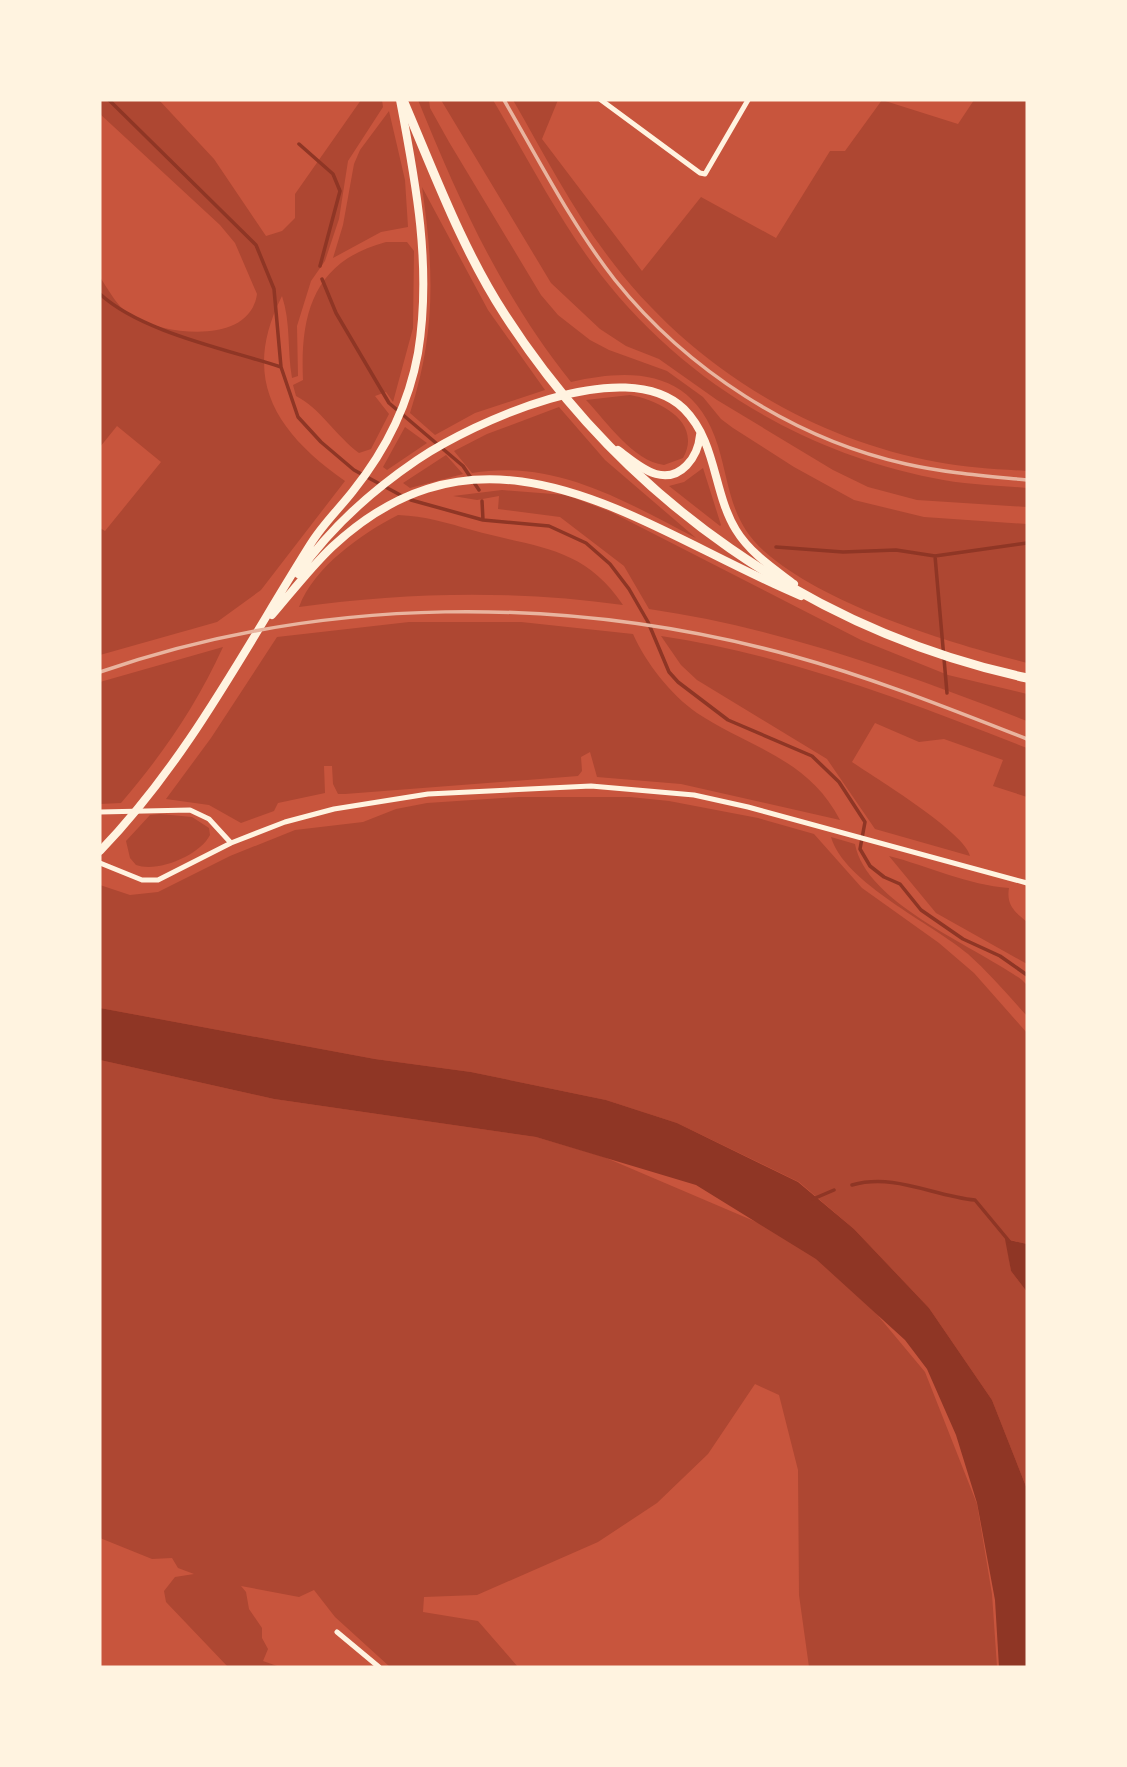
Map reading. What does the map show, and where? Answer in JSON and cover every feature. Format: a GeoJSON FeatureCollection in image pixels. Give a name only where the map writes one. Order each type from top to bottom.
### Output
{"type":"FeatureCollection","features":[{"type":"Feature","properties":{"kind":"main road"},"geometry":{"type":"LineString","coordinates":[[100,850],[165,775],[235,668],[312,541],[380,453],[396,422],[411,378],[422,309],[423,269],[415,178],[401,100]]}},
{"type":"Feature","properties":{"kind":"main road"},"geometry":{"type":"LineString","coordinates":[[401,100],[446,202],[505,315],[564,395],[647,485],[716,540],[763,573],[823,605]]}},
{"type":"Feature","properties":{"kind":"main road"},"geometry":{"type":"LineString","coordinates":[[258,631],[305,564],[363,503],[418,460],[471,431],[525,408],[615,386],[644,388],[668,397],[686,411],[700,432],[715,466],[735,529],[755,554],[823,605]]}},
{"type":"Feature","properties":{"kind":"main road"},"geometry":{"type":"LineString","coordinates":[[601,438],[641,467],[666,475],[678,472],[689,464],[700,432]]}},
{"type":"Feature","properties":{"kind":"main road"},"geometry":{"type":"LineString","coordinates":[[258,631],[331,548],[375,514],[403,498],[436,486],[476,479],[553,485],[626,511],[760,579],[920,647],[1027,678]]}},
{"type":"Feature","properties":{"kind":"street"},"geometry":{"type":"LineString","coordinates":[[601,100],[699,173],[705,174],[748,100]]}},
{"type":"Feature","properties":{"kind":"street"},"geometry":{"type":"LineString","coordinates":[[100,863],[142,880],[158,880],[231,843],[285,822],[334,809],[428,794],[591,786],[694,796],[906,849],[1027,883]]}},
{"type":"Feature","properties":{"kind":"street"},"geometry":{"type":"LineString","coordinates":[[100,812],[190,810],[209,819],[231,843]]}},
{"type":"Feature","properties":{"kind":"street"},"geometry":{"type":"LineString","coordinates":[[337,1632],[379,1667]]}},
{"type":"Feature","properties":{"kind":"shaded area"},"geometry":{"type":"Polygon","coordinates":[[[100,100],[159,100],[214,159],[266,236],[282,231],[295,218],[295,194],[361,100],[382,100],[383,107],[348,161],[339,219],[325,261],[311,281],[297,326],[298,376],[292,378],[287,316],[282,296],[270,326],[264,353],[265,378],[272,401],[284,423],[300,443],[345,481],[261,590],[217,622],[100,655],[100,528],[105,531],[161,462],[117,426],[100,447],[100,277],[124,311],[149,324],[167,329],[206,332],[240,322],[251,310],[257,294],[235,243],[220,225],[100,114],[100,100]]]}},
{"type":"Feature","properties":{"kind":"shaded area"},"geometry":{"type":"Polygon","coordinates":[[[418,100],[429,100],[430,108],[449,142],[541,295],[558,315],[590,340],[609,350],[667,371],[703,397],[721,419],[733,428],[794,467],[854,500],[924,517],[1027,524],[1027,663],[925,633],[853,605],[790,571],[764,551],[744,527],[738,515],[708,421],[694,402],[679,389],[660,380],[640,376],[595,377],[571,382],[524,316],[484,247],[449,175],[418,100]]]}},
{"type":"Feature","properties":{"kind":"shaded area"},"geometry":{"type":"Polygon","coordinates":[[[441,100],[493,100],[553,203],[592,263],[625,303],[661,340],[700,373],[787,428],[834,449],[883,466],[944,480],[1027,488],[1027,507],[917,500],[868,487],[833,470],[717,400],[659,359],[626,346],[600,329],[551,283],[441,100]]]}},
{"type":"Feature","properties":{"kind":"shaded area"},"geometry":{"type":"Polygon","coordinates":[[[513,100],[558,100],[542,139],[642,271],[701,197],[776,238],[830,151],[845,151],[882,100],[958,124],[974,100],[1027,100],[1027,471],[971,467],[888,451],[841,435],[752,390],[673,329],[638,294],[607,255],[569,199],[513,100]]]}},
{"type":"Feature","properties":{"kind":"shaded area"},"geometry":{"type":"Polygon","coordinates":[[[389,111],[405,180],[408,227],[381,232],[333,258],[343,225],[354,164],[360,150],[389,111]]]}},
{"type":"Feature","properties":{"kind":"shaded area"},"geometry":{"type":"Polygon","coordinates":[[[422,187],[488,310],[545,390],[475,413],[435,435],[410,413],[425,355],[430,301],[429,246],[422,187]]]}},
{"type":"Feature","properties":{"kind":"shaded area"},"geometry":{"type":"Polygon","coordinates":[[[386,242],[407,242],[414,251],[413,328],[393,402],[386,392],[375,396],[389,414],[371,449],[359,453],[313,408],[296,396],[293,385],[303,380],[305,333],[309,312],[316,293],[327,276],[342,262],[386,242]]]}},
{"type":"Feature","properties":{"kind":"shaded area"},"geometry":{"type":"Polygon","coordinates":[[[630,395],[665,408],[683,424],[688,445],[683,458],[664,465],[642,456],[621,439],[586,400],[630,395]]]}},
{"type":"Feature","properties":{"kind":"shaded area"},"geometry":{"type":"Polygon","coordinates":[[[559,407],[605,460],[696,538],[616,497],[561,478],[503,470],[472,473],[454,451],[487,434],[559,407]]]}},
{"type":"Feature","properties":{"kind":"shaded area"},"geometry":{"type":"Polygon","coordinates":[[[405,427],[427,443],[387,470],[383,467],[405,427]]]}},
{"type":"Feature","properties":{"kind":"shaded area"},"geometry":{"type":"Polygon","coordinates":[[[446,455],[463,474],[410,488],[403,483],[446,455]]]}},
{"type":"Feature","properties":{"kind":"shaded area"},"geometry":{"type":"Polygon","coordinates":[[[703,468],[720,526],[669,486],[684,482],[703,468]]]}},
{"type":"Feature","properties":{"kind":"shaded area"},"geometry":{"type":"Polygon","coordinates":[[[502,490],[566,495],[611,512],[861,640],[948,675],[1027,694],[1027,721],[888,669],[794,640],[698,617],[649,609],[624,566],[560,517],[498,509],[499,496],[477,500],[453,496],[502,490]]]}},
{"type":"Feature","properties":{"kind":"shaded area"},"geometry":{"type":"Polygon","coordinates":[[[398,515],[436,520],[556,552],[591,570],[608,585],[623,605],[542,597],[461,595],[380,598],[299,607],[306,592],[327,565],[354,542],[398,515]]]}},
{"type":"Feature","properties":{"kind":"shaded area"},"geometry":{"type":"Polygon","coordinates":[[[409,622],[521,622],[633,634],[645,656],[677,697],[697,713],[795,768],[827,799],[840,820],[681,784],[597,777],[590,752],[581,757],[582,771],[578,776],[345,794],[338,794],[333,784],[332,766],[324,766],[325,793],[278,803],[274,811],[241,823],[209,805],[166,799],[211,738],[277,637],[409,622]]]}},
{"type":"Feature","properties":{"kind":"shaded area"},"geometry":{"type":"Polygon","coordinates":[[[661,636],[708,644],[802,668],[893,697],[1027,748],[1027,797],[993,786],[1003,760],[944,739],[919,742],[875,723],[852,762],[937,820],[965,846],[970,856],[875,829],[827,759],[697,680],[681,665],[661,636]]]}},
{"type":"Feature","properties":{"kind":"shaded area"},"geometry":{"type":"Polygon","coordinates":[[[223,647],[178,729],[151,766],[121,803],[100,804],[100,682],[223,647]]]}},
{"type":"Feature","properties":{"kind":"shaded area"},"geometry":{"type":"Polygon","coordinates":[[[519,797],[630,797],[669,801],[758,818],[814,834],[862,888],[939,943],[974,973],[1027,1033],[1027,1244],[1006,1239],[1011,1271],[1027,1292],[1027,1489],[992,1400],[929,1308],[854,1229],[799,1182],[677,1123],[606,1100],[471,1072],[375,1059],[100,1008],[100,885],[130,895],[158,892],[230,856],[295,830],[363,822],[396,809],[427,803],[519,797]]]}},
{"type":"Feature","properties":{"kind":"shaded area"},"geometry":{"type":"Polygon","coordinates":[[[150,815],[192,817],[209,828],[210,835],[197,849],[178,860],[155,866],[136,865],[130,858],[126,841],[150,815]]]}},
{"type":"Feature","properties":{"kind":"shaded area"},"geometry":{"type":"Polygon","coordinates":[[[831,837],[855,844],[863,866],[879,886],[901,905],[1022,980],[1027,985],[1027,1016],[968,954],[891,902],[853,870],[839,854],[831,837]]]}},
{"type":"Feature","properties":{"kind":"shaded area"},"geometry":{"type":"Polygon","coordinates":[[[889,856],[963,879],[1009,888],[1010,904],[1027,922],[1027,964],[936,913],[889,856]]]}},
{"type":"Feature","properties":{"kind":"shaded area"},"geometry":{"type":"Polygon","coordinates":[[[100,1008],[375,1059],[471,1072],[606,1100],[677,1123],[798,1182],[854,1229],[929,1308],[992,1400],[1027,1489],[1027,1667],[999,1667],[995,1600],[977,1503],[956,1435],[927,1369],[905,1340],[816,1259],[696,1185],[536,1137],[274,1099],[100,1060],[100,1008]]]}},
{"type":"Feature","properties":{"kind":"shaded area"},"geometry":{"type":"Polygon","coordinates":[[[100,1060],[274,1099],[536,1137],[604,1157],[824,1251],[925,1372],[977,1504],[992,1594],[997,1667],[809,1667],[799,1595],[798,1470],[779,1395],[755,1384],[708,1454],[657,1503],[598,1542],[477,1595],[424,1597],[423,1612],[478,1621],[518,1667],[390,1667],[335,1617],[314,1590],[299,1597],[241,1586],[246,1592],[249,1609],[262,1628],[262,1638],[268,1649],[263,1661],[280,1667],[228,1667],[166,1602],[164,1591],[175,1577],[194,1574],[178,1568],[172,1558],[152,1559],[100,1538],[100,1060]]]}},
{"type":"Feature","properties":{"kind":"shaded area"},"geometry":{"type":"Polygon","coordinates":[[[1005,1239],[1027,1244],[1027,1292],[1011,1271],[1005,1239]]]}},
{"type":"Feature","properties":{"kind":"waterway"},"geometry":{"type":"LineString","coordinates":[[109,100],[256,245],[274,289],[281,367],[298,417],[321,442],[354,470],[404,497]]}},
{"type":"Feature","properties":{"kind":"waterway"},"geometry":{"type":"LineString","coordinates":[[299,144],[333,174],[340,191],[320,266]]}},
{"type":"Feature","properties":{"kind":"waterway"},"geometry":{"type":"LineString","coordinates":[[322,279],[336,313],[389,403],[463,466],[479,490]]}},
{"type":"Feature","properties":{"kind":"waterway"},"geometry":{"type":"LineString","coordinates":[[100,294],[117,307],[161,329],[281,367]]}},
{"type":"Feature","properties":{"kind":"waterway"},"geometry":{"type":"LineString","coordinates":[[411,500],[483,520],[549,526],[586,543],[610,564],[629,589],[648,622],[669,672],[678,682],[728,720],[812,756],[839,782],[865,822],[860,849],[870,866],[884,877],[900,884],[921,910],[963,939],[1000,956],[1027,975]]}},
{"type":"Feature","properties":{"kind":"waterway"},"geometry":{"type":"LineString","coordinates":[[482,501],[483,520]]}},
{"type":"Feature","properties":{"kind":"waterway"},"geometry":{"type":"LineString","coordinates":[[776,547],[843,552],[896,550],[935,556],[1027,543]]}},
{"type":"Feature","properties":{"kind":"waterway"},"geometry":{"type":"LineString","coordinates":[[935,556],[947,693]]}},
{"type":"Feature","properties":{"kind":"waterway"},"geometry":{"type":"LineString","coordinates":[[852,1185],[868,1182],[899,1183],[975,1200],[1009,1241]]}},
{"type":"Feature","properties":{"kind":"waterway"},"geometry":{"type":"LineString","coordinates":[[813,1199],[834,1190]]}},
{"type":"Feature","properties":{"kind":"railway"},"geometry":{"type":"LineString","coordinates":[[504,100],[570,215],[599,259],[644,313],[709,371],[784,419],[864,453],[936,470],[1027,480]]}},
{"type":"Feature","properties":{"kind":"railway"},"geometry":{"type":"LineString","coordinates":[[100,672],[184,647],[270,628],[357,617],[445,612],[533,614],[621,622],[707,636],[793,656],[882,684],[1027,739]]}}]}
